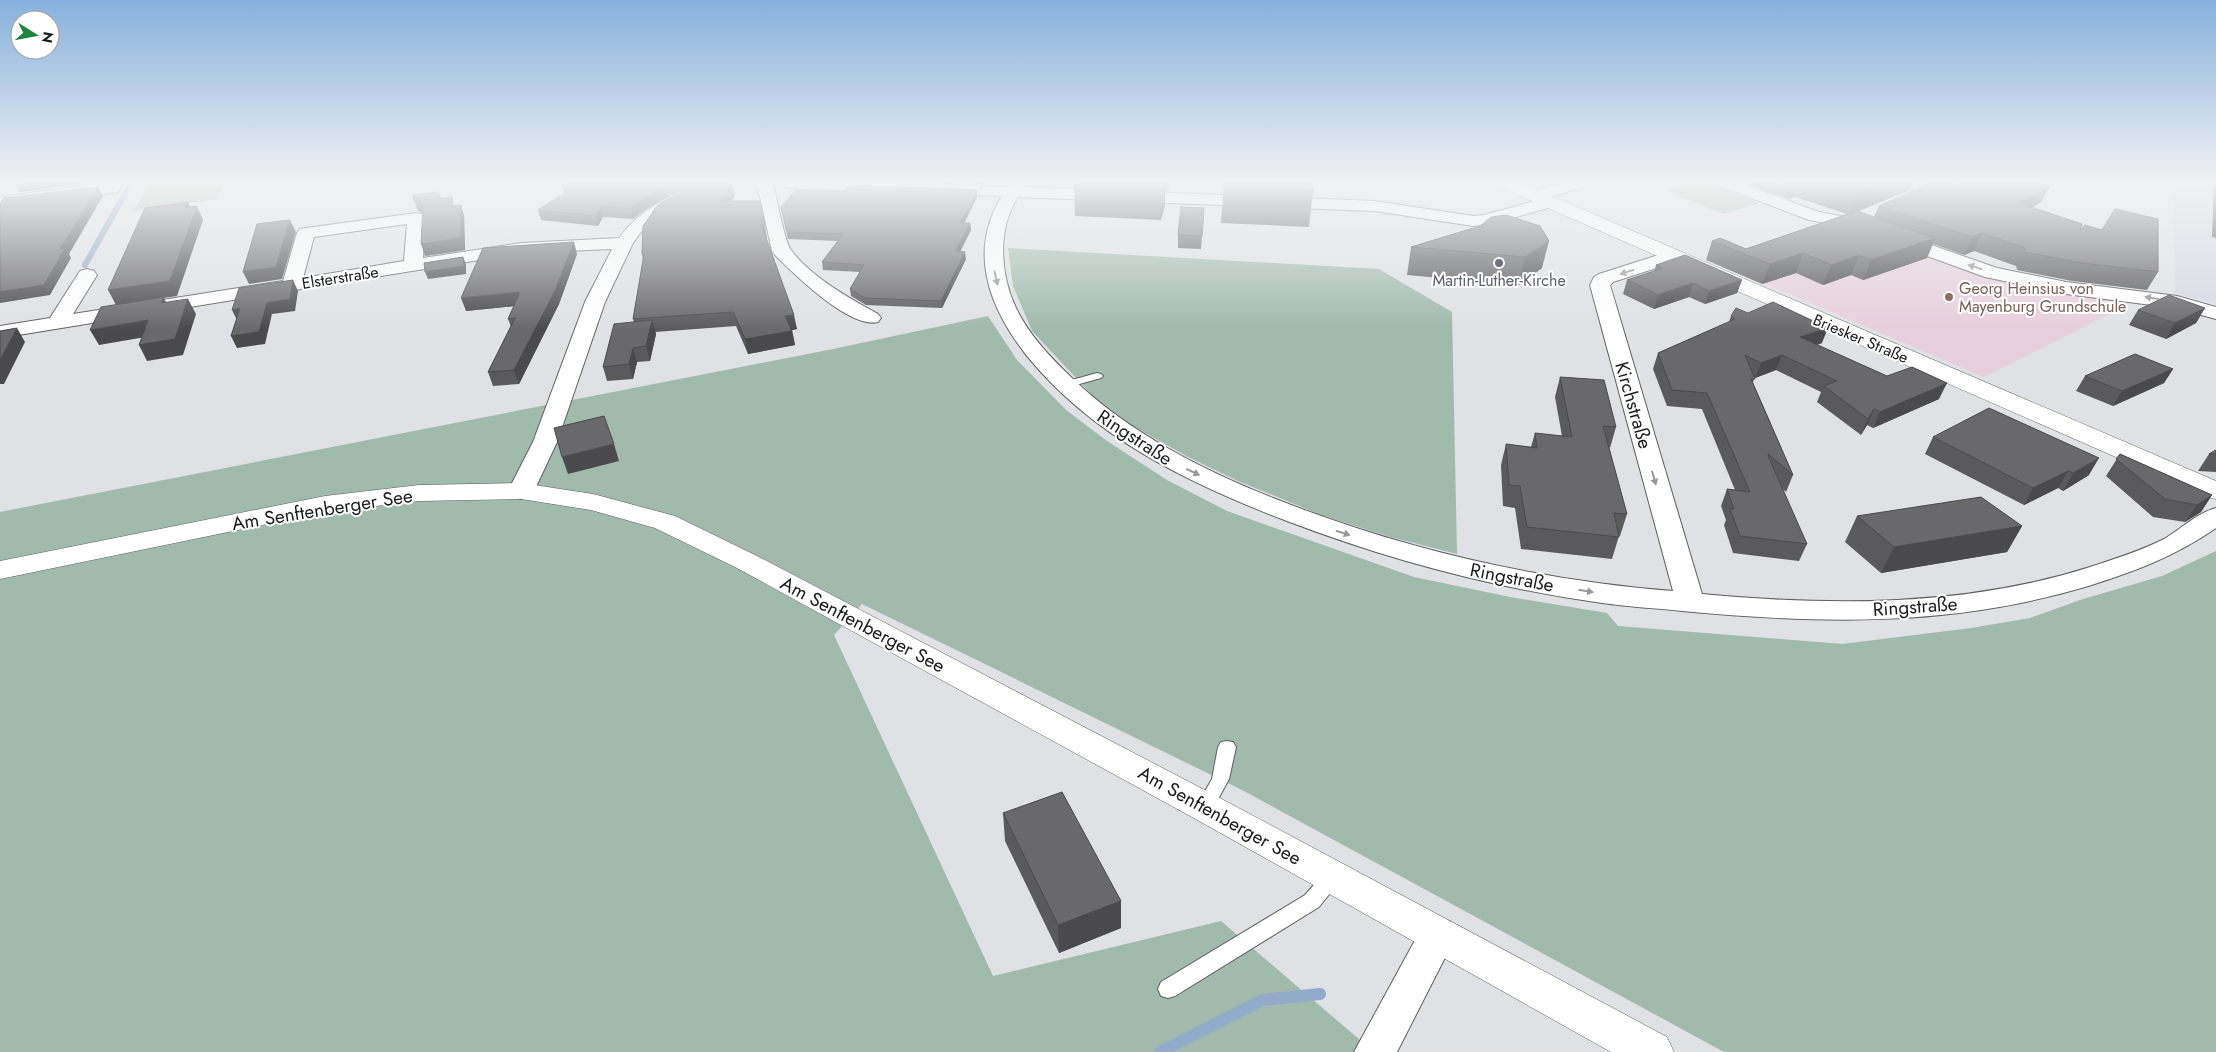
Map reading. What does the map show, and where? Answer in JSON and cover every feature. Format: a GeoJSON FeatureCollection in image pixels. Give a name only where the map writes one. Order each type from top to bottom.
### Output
{"type":"FeatureCollection","features":[{"type":"Feature","properties":{"kind":"street"},"geometry":{"type":"LineString","coordinates":[[291,285],[306,233],[313,232]]}},
{"type":"Feature","properties":{"kind":"street"},"geometry":{"type":"LineString","coordinates":[[413,266],[415,232]]}},
{"type":"Feature","properties":{"kind":"street"},"geometry":{"type":"LineString","coordinates":[[521,491],[545,442],[595,302],[624,243],[632,232]]}},
{"type":"Feature","properties":{"kind":"street"},"geometry":{"type":"LineString","coordinates":[[777,232],[781,251],[809,278],[835,298],[871,318]]}},
{"type":"Feature","properties":{"kind":"street","name":"Ringstraße"},"geometry":{"type":"LineString","coordinates":[[996,232],[993,245],[994,265],[1006,312],[1036,356],[1065,385],[1121,432],[1181,467],[1242,495],[1328,528],[1412,555],[1510,578],[1603,594],[1755,609],[1841,611],[1967,603],[2100,575],[2172,545],[2216,516]]}},
{"type":"Feature","properties":{"kind":"street","name":"Briesker Straße"},"geometry":{"type":"LineString","coordinates":[[1619,232],[2216,491]]}},
{"type":"Feature","properties":{"kind":"street"},"geometry":{"type":"LineString","coordinates":[[1876,232],[1970,266],[2013,278],[2080,290],[2176,302],[2216,313]]}},
{"type":"Feature","properties":{"kind":"street","name":"Elsterstraße"},"geometry":{"type":"LineString","coordinates":[[0,332],[522,248],[624,243]]}},
{"type":"Feature","properties":{"kind":"street","name":"Kirchstraße"},"geometry":{"type":"LineString","coordinates":[[1674,256],[1606,278],[1601,281],[1600,285],[1690,602]]}},
{"type":"Feature","properties":{"kind":"street"},"geometry":{"type":"LineString","coordinates":[[57,323],[87,275]]}},
{"type":"Feature","properties":{"kind":"street","name":"Am Senftenberger See"},"geometry":{"type":"LineString","coordinates":[[0,570],[325,504],[419,493],[521,491],[593,502],[665,522],[747,562],[1205,807],[1652,1052]]}},
{"type":"Feature","properties":{"kind":"street"},"geometry":{"type":"LineString","coordinates":[[1376,1052],[1438,934]]}},
{"type":"Feature","properties":{"kind":"lane"},"geometry":{"type":"LineString","coordinates":[[1065,385],[1097,376]]}},
{"type":"Feature","properties":{"kind":"lane"},"geometry":{"type":"LineString","coordinates":[[1205,807],[1220,780],[1226,764],[1227,747]]}},
{"type":"Feature","properties":{"kind":"lane"},"geometry":{"type":"LineString","coordinates":[[1168,989],[1312,901],[1333,877]]}},
{"type":"Feature","properties":{"kind":"shaded area"},"geometry":{"type":"Polygon","coordinates":[[[2174,232],[2216,232],[2216,304],[2175,293],[2174,232]]]}},
{"type":"Feature","properties":{"kind":"shaded area"},"geometry":{"type":"Polygon","coordinates":[[[1862,233],[1963,270],[1996,279],[2066,294],[2104,298],[2116,311],[1984,377],[1740,273],[1862,233]]]}},
{"type":"Feature","properties":{"kind":"green space"},"geometry":{"type":"Polygon","coordinates":[[[1008,248],[1379,269],[1452,312],[1457,554],[1390,537],[1321,515],[1238,481],[1188,457],[1131,425],[1093,396],[1032,331],[1013,286],[1008,248]]]}},
{"type":"Feature","properties":{"kind":"green space"},"geometry":{"type":"Polygon","coordinates":[[[988,316],[1017,360],[1066,410],[1107,441],[1167,480],[1227,511],[1414,577],[1510,597],[1607,613],[1618,626],[1842,644],[1971,628],[2030,618],[2083,599],[2162,576],[2216,551],[2216,1052],[1724,1052],[1244,791],[862,604],[834,635],[993,976],[1221,921],[1374,1052],[0,1052],[0,512],[833,349],[988,316]]]}},
{"type":"Feature","properties":{"kind":"building"},"geometry":{"type":"Polygon","coordinates":[[[0,232],[70,232],[60,249],[65,248],[44,285],[0,292],[0,232]]]}},
{"type":"Feature","properties":{"kind":"building"},"geometry":{"type":"Polygon","coordinates":[[[134,232],[188,232],[170,281],[108,290],[134,232]]]}},
{"type":"Feature","properties":{"kind":"building"},"geometry":{"type":"Polygon","coordinates":[[[255,232],[286,232],[276,267],[243,272],[255,232]]]}},
{"type":"Feature","properties":{"kind":"building"},"geometry":{"type":"Polygon","coordinates":[[[422,232],[461,232],[461,238],[421,244],[422,232]]]}},
{"type":"Feature","properties":{"kind":"building"},"geometry":{"type":"Polygon","coordinates":[[[643,232],[764,232],[794,315],[785,316],[792,331],[745,339],[733,312],[633,319],[644,254],[642,254],[643,232]]]}},
{"type":"Feature","properties":{"kind":"building"},"geometry":{"type":"Polygon","coordinates":[[[790,232],[965,232],[956,251],[965,252],[941,301],[865,298],[850,289],[864,265],[822,262],[843,234],[790,232]]]}},
{"type":"Feature","properties":{"kind":"building"},"geometry":{"type":"Polygon","coordinates":[[[1178,232],[1202,232],[1202,236],[1178,235],[1178,232]]]}},
{"type":"Feature","properties":{"kind":"building"},"geometry":{"type":"Polygon","coordinates":[[[1460,232],[1544,232],[1549,241],[1525,257],[1411,247],[1460,232]]]}},
{"type":"Feature","properties":{"kind":"building"},"geometry":{"type":"Polygon","coordinates":[[[1795,232],[1918,232],[1935,238],[1871,260],[1859,255],[1831,265],[1803,253],[1770,264],[1712,241],[1720,238],[1746,249],[1795,232]]]}},
{"type":"Feature","properties":{"kind":"building"},"geometry":{"type":"Polygon","coordinates":[[[1957,232],[2158,232],[2158,272],[2082,263],[2025,252],[2025,248],[1982,233],[1972,237],[1957,232]]]}},
{"type":"Feature","properties":{"kind":"building"},"geometry":{"type":"Polygon","coordinates":[[[574,242],[555,291],[514,370],[488,372],[515,318],[508,319],[520,292],[461,298],[483,248],[574,242]]]}},
{"type":"Feature","properties":{"kind":"building"},"geometry":{"type":"Polygon","coordinates":[[[1685,255],[1742,280],[1709,291],[1693,283],[1658,295],[1627,280],[1663,268],[1656,265],[1685,255]]]}},
{"type":"Feature","properties":{"kind":"building"},"geometry":{"type":"Polygon","coordinates":[[[463,257],[464,266],[425,272],[424,263],[463,257]]]}},
{"type":"Feature","properties":{"kind":"building"},"geometry":{"type":"Polygon","coordinates":[[[293,280],[290,299],[267,303],[259,332],[231,336],[240,308],[232,310],[239,288],[293,280]]]}},
{"type":"Feature","properties":{"kind":"building"},"geometry":{"type":"Polygon","coordinates":[[[2169,295],[2205,308],[2175,323],[2138,310],[2169,295]]]}},
{"type":"Feature","properties":{"kind":"building"},"geometry":{"type":"Polygon","coordinates":[[[164,297],[161,303],[188,299],[175,339],[139,345],[148,320],[90,330],[101,307],[164,297]]]}},
{"type":"Feature","properties":{"kind":"building"},"geometry":{"type":"Polygon","coordinates":[[[1773,302],[1828,328],[1800,337],[1887,376],[1912,367],[1947,383],[1880,412],[1874,409],[1868,419],[1824,386],[1837,381],[1782,355],[1761,363],[1745,355],[1755,379],[1751,379],[1793,475],[1768,454],[1769,458],[1807,544],[1740,536],[1730,509],[1734,509],[1727,489],[1750,492],[1707,393],[1672,390],[1658,353],[1735,319],[1731,316],[1736,308],[1748,313],[1773,302]]]}},
{"type":"Feature","properties":{"kind":"building"},"geometry":{"type":"Polygon","coordinates":[[[652,320],[646,346],[633,348],[629,364],[603,367],[614,324],[652,320]]]}},
{"type":"Feature","properties":{"kind":"building"},"geometry":{"type":"Polygon","coordinates":[[[17,328],[0,360],[0,331],[17,328]]]}},
{"type":"Feature","properties":{"kind":"building"},"geometry":{"type":"Polygon","coordinates":[[[2135,354],[2173,369],[2122,391],[2085,376],[2135,354]]]}},
{"type":"Feature","properties":{"kind":"building"},"geometry":{"type":"Polygon","coordinates":[[[1560,377],[1604,380],[1616,427],[1603,426],[1627,514],[1614,513],[1619,537],[1527,527],[1520,486],[1509,485],[1506,444],[1537,448],[1535,433],[1572,437],[1560,377]]]}},
{"type":"Feature","properties":{"kind":"building"},"geometry":{"type":"Polygon","coordinates":[[[1989,408],[2099,458],[2073,473],[2068,471],[2033,488],[1933,437],[1989,408]]]}},
{"type":"Feature","properties":{"kind":"building"},"geometry":{"type":"Polygon","coordinates":[[[604,416],[614,444],[562,457],[554,428],[604,416]]]}},
{"type":"Feature","properties":{"kind":"building"},"geometry":{"type":"Polygon","coordinates":[[[2120,454],[2212,495],[2197,505],[2165,499],[2116,459],[2120,454]]]}},
{"type":"Feature","properties":{"kind":"building"},"geometry":{"type":"Polygon","coordinates":[[[1981,497],[2022,526],[1894,547],[1857,516],[1981,497]]]}},
{"type":"Feature","properties":{"kind":"building"},"geometry":{"type":"Polygon","coordinates":[[[1062,792],[1121,901],[1058,925],[1003,813],[1062,792]]]}},
{"type":"Feature","properties":{"kind":"waterway"},"geometry":{"type":"LineString","coordinates":[[85,265],[103,232]]}},
{"type":"Feature","properties":{"kind":"waterway"},"geometry":{"type":"LineString","coordinates":[[1160,1052],[1263,1000],[1320,994]]}},
{"type":"Feature","properties":{"kind":"place","name":"Martin-Luther-Kirche"},"geometry":{"type":"Point","coordinates":[1499,263]}},
{"type":"Feature","properties":{"kind":"place","name":"Georg Heinsius von Mayenburg Grundschule"},"geometry":{"type":"Point","coordinates":[1949,297]}}]}
